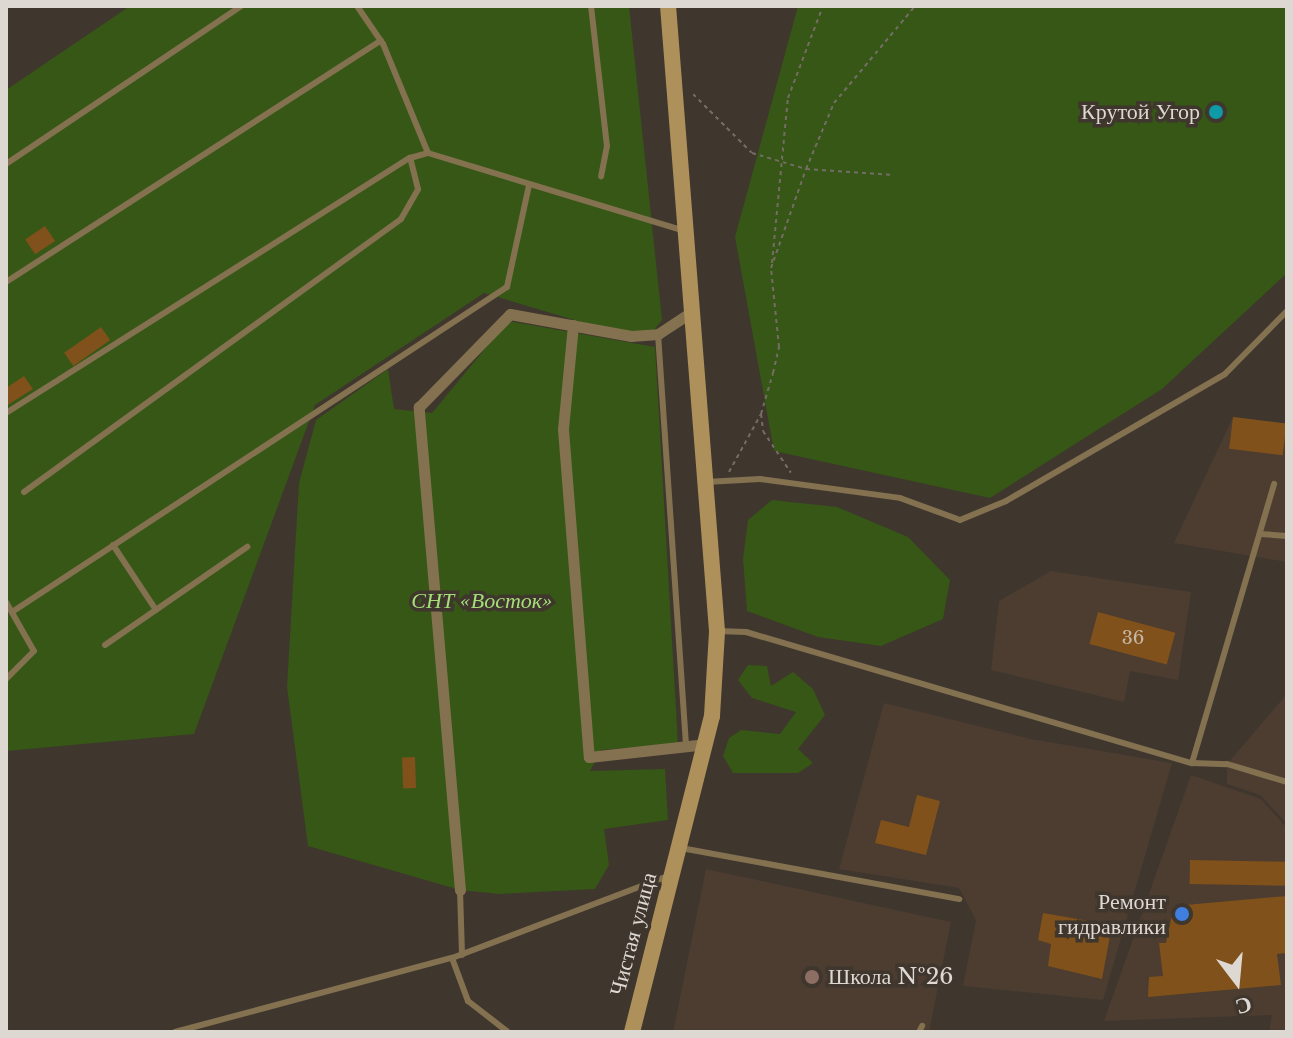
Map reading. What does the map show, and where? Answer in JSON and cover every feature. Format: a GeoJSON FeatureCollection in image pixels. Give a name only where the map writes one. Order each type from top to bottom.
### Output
{"type":"FeatureCollection","features":[{"type":"Feature","properties":{"kind":"main road","name":"Чистая улица"},"geometry":{"type":"LineString","coordinates":[[632,1032],[706,744],[717,631],[668,6]]}},
{"type":"Feature","properties":{"kind":"street"},"geometry":{"type":"LineString","coordinates":[[460,890],[461,844],[451,810],[419,407],[510,314],[631,336],[658,334],[693,311]]}},
{"type":"Feature","properties":{"kind":"street"},"geometry":{"type":"LineString","coordinates":[[573,325],[563,429],[589,757],[706,744]]}},
{"type":"Feature","properties":{"kind":"lane"},"geometry":{"type":"LineString","coordinates":[[6,164],[241,6]]}},
{"type":"Feature","properties":{"kind":"lane"},"geometry":{"type":"LineString","coordinates":[[357,6],[381,40],[428,153]]}},
{"type":"Feature","properties":{"kind":"lane"},"geometry":{"type":"LineString","coordinates":[[591,6],[607,146],[601,176]]}},
{"type":"Feature","properties":{"kind":"lane"},"geometry":{"type":"LineString","coordinates":[[6,282],[381,40]]}},
{"type":"Feature","properties":{"kind":"lane"},"geometry":{"type":"LineString","coordinates":[[6,413],[410,158],[428,153],[686,232]]}},
{"type":"Feature","properties":{"kind":"lane"},"geometry":{"type":"LineString","coordinates":[[24,492],[401,219],[418,189],[410,158]]}},
{"type":"Feature","properties":{"kind":"lane"},"geometry":{"type":"LineString","coordinates":[[12,612],[507,287],[529,185]]}},
{"type":"Feature","properties":{"kind":"lane"},"geometry":{"type":"LineString","coordinates":[[706,482],[791,483],[900,498],[960,520],[1006,501],[1225,374],[1287,311]]}},
{"type":"Feature","properties":{"kind":"lane"},"geometry":{"type":"LineString","coordinates":[[658,334],[686,747]]}},
{"type":"Feature","properties":{"kind":"lane"},"geometry":{"type":"LineString","coordinates":[[1192,763],[1274,484]]}},
{"type":"Feature","properties":{"kind":"lane"},"geometry":{"type":"LineString","coordinates":[[1260,534],[1287,536]]}},
{"type":"Feature","properties":{"kind":"lane"},"geometry":{"type":"LineString","coordinates":[[113,545],[156,610]]}},
{"type":"Feature","properties":{"kind":"lane"},"geometry":{"type":"LineString","coordinates":[[105,645],[247,547]]}},
{"type":"Feature","properties":{"kind":"lane"},"geometry":{"type":"LineString","coordinates":[[6,602],[34,651],[6,679]]}},
{"type":"Feature","properties":{"kind":"lane"},"geometry":{"type":"LineString","coordinates":[[717,631],[746,632],[1192,763],[1227,764],[1287,782]]}},
{"type":"Feature","properties":{"kind":"lane"},"geometry":{"type":"LineString","coordinates":[[681,848],[959,899]]}},
{"type":"Feature","properties":{"kind":"lane"},"geometry":{"type":"LineString","coordinates":[[175,1032],[462,955],[671,875]]}},
{"type":"Feature","properties":{"kind":"lane"},"geometry":{"type":"LineString","coordinates":[[460,890],[462,955]]}},
{"type":"Feature","properties":{"kind":"lane"},"geometry":{"type":"LineString","coordinates":[[452,958],[468,1001],[508,1032]]}},
{"type":"Feature","properties":{"kind":"path"},"geometry":{"type":"LineString","coordinates":[[724,480],[761,414],[779,347],[771,268],[788,98],[823,6]]}},
{"type":"Feature","properties":{"kind":"path"},"geometry":{"type":"LineString","coordinates":[[771,268],[806,169],[834,103],[915,6]]}},
{"type":"Feature","properties":{"kind":"path"},"geometry":{"type":"LineString","coordinates":[[693,94],[752,153],[780,164],[806,169],[894,175]]}},
{"type":"Feature","properties":{"kind":"path"},"geometry":{"type":"LineString","coordinates":[[761,414],[791,483]]}},
{"type":"Feature","properties":{"kind":"shaded area"},"geometry":{"type":"Polygon","coordinates":[[[1233,417],[1287,424],[1287,562],[1174,543],[1233,417]]]}},
{"type":"Feature","properties":{"kind":"shaded area"},"geometry":{"type":"Polygon","coordinates":[[[1051,571],[1191,592],[1178,680],[1130,671],[1124,702],[991,670],[999,601],[1051,571]]]}},
{"type":"Feature","properties":{"kind":"shaded area"},"geometry":{"type":"Polygon","coordinates":[[[1287,694],[1287,824],[1260,795],[1227,784],[1227,764],[1287,694]]]}},
{"type":"Feature","properties":{"kind":"shaded area"},"geometry":{"type":"Polygon","coordinates":[[[884,703],[1031,739],[1172,763],[1103,1000],[963,986],[976,920],[959,888],[839,869],[884,703]]]}},
{"type":"Feature","properties":{"kind":"shaded area"},"geometry":{"type":"Polygon","coordinates":[[[1191,775],[1261,799],[1287,828],[1287,1032],[1269,1032],[1272,1015],[1104,1021],[1191,775]]]}},
{"type":"Feature","properties":{"kind":"shaded area","name":"Школа №26"},"geometry":{"type":"Polygon","coordinates":[[[706,869],[951,922],[929,1032],[673,1032],[706,869]]]}},
{"type":"Feature","properties":{"kind":"green space"},"geometry":{"type":"Polygon","coordinates":[[[130,6],[629,6],[662,320],[651,334],[625,335],[484,293],[315,405],[194,734],[6,751],[6,90],[130,6]]]}},
{"type":"Feature","properties":{"kind":"green space"},"geometry":{"type":"Polygon","coordinates":[[[798,6],[1287,6],[1287,273],[1162,389],[990,498],[774,451],[735,237],[798,6]]]}},
{"type":"Feature","properties":{"kind":"green space","name":"СНТ «Восток»"},"geometry":{"type":"Polygon","coordinates":[[[508,321],[655,347],[678,744],[601,750],[590,771],[665,769],[668,820],[604,829],[609,865],[595,889],[499,894],[460,890],[308,846],[287,687],[299,483],[316,420],[388,369],[394,409],[432,413],[508,321]]]}},
{"type":"Feature","properties":{"kind":"green space"},"geometry":{"type":"Polygon","coordinates":[[[772,500],[837,507],[908,537],[950,580],[943,619],[881,646],[818,637],[747,611],[743,559],[748,520],[772,500]]]}},
{"type":"Feature","properties":{"kind":"green space"},"geometry":{"type":"Polygon","coordinates":[[[748,665],[767,666],[771,686],[793,672],[813,689],[825,715],[798,749],[813,763],[798,773],[733,773],[723,756],[729,738],[741,730],[780,734],[796,712],[752,698],[738,680],[748,665]]]}},
{"type":"Feature","properties":{"kind":"building"},"geometry":{"type":"Polygon","coordinates":[[[45,226],[55,241],[35,254],[25,239],[45,226]]]}},
{"type":"Feature","properties":{"kind":"building"},"geometry":{"type":"Polygon","coordinates":[[[101,327],[110,340],[73,366],[64,353],[101,327]]]}},
{"type":"Feature","properties":{"kind":"building"},"geometry":{"type":"Polygon","coordinates":[[[24,376],[33,389],[6,406],[6,388],[24,376]]]}},
{"type":"Feature","properties":{"kind":"building"},"geometry":{"type":"Polygon","coordinates":[[[1233,417],[1287,424],[1283,455],[1229,449],[1233,417]]]}},
{"type":"Feature","properties":{"kind":"building"},"geometry":{"type":"Polygon","coordinates":[[[1098,612],[1175,633],[1167,665],[1089,644],[1098,612]]]}},
{"type":"Feature","properties":{"kind":"building"},"geometry":{"type":"Polygon","coordinates":[[[402,757],[415,757],[416,788],[403,788],[402,757]]]}},
{"type":"Feature","properties":{"kind":"building"},"geometry":{"type":"Polygon","coordinates":[[[917,795],[940,801],[926,855],[875,843],[881,820],[909,827],[917,795]]]}},
{"type":"Feature","properties":{"kind":"building"},"geometry":{"type":"Polygon","coordinates":[[[1190,860],[1287,862],[1287,886],[1190,884],[1190,860]]]}},
{"type":"Feature","properties":{"kind":"building"},"geometry":{"type":"Polygon","coordinates":[[[1287,896],[1287,953],[1277,954],[1281,985],[1148,997],[1149,977],[1163,976],[1159,943],[1166,943],[1174,906],[1287,896]]]}},
{"type":"Feature","properties":{"kind":"building"},"geometry":{"type":"Polygon","coordinates":[[[1043,913],[1112,925],[1102,979],[1048,966],[1051,944],[1038,940],[1043,913]]]}},
{"type":"Feature","properties":{"kind":"place","name":"Крутой Угор"},"geometry":{"type":"Point","coordinates":[1216,112]}},
{"type":"Feature","properties":{"kind":"place","name":"Ремонт гидравлики"},"geometry":{"type":"Point","coordinates":[1182,914]}},
{"type":"Feature","properties":{"kind":"place","name":"Школа №26"},"geometry":{"type":"Point","coordinates":[812,977]}}]}
